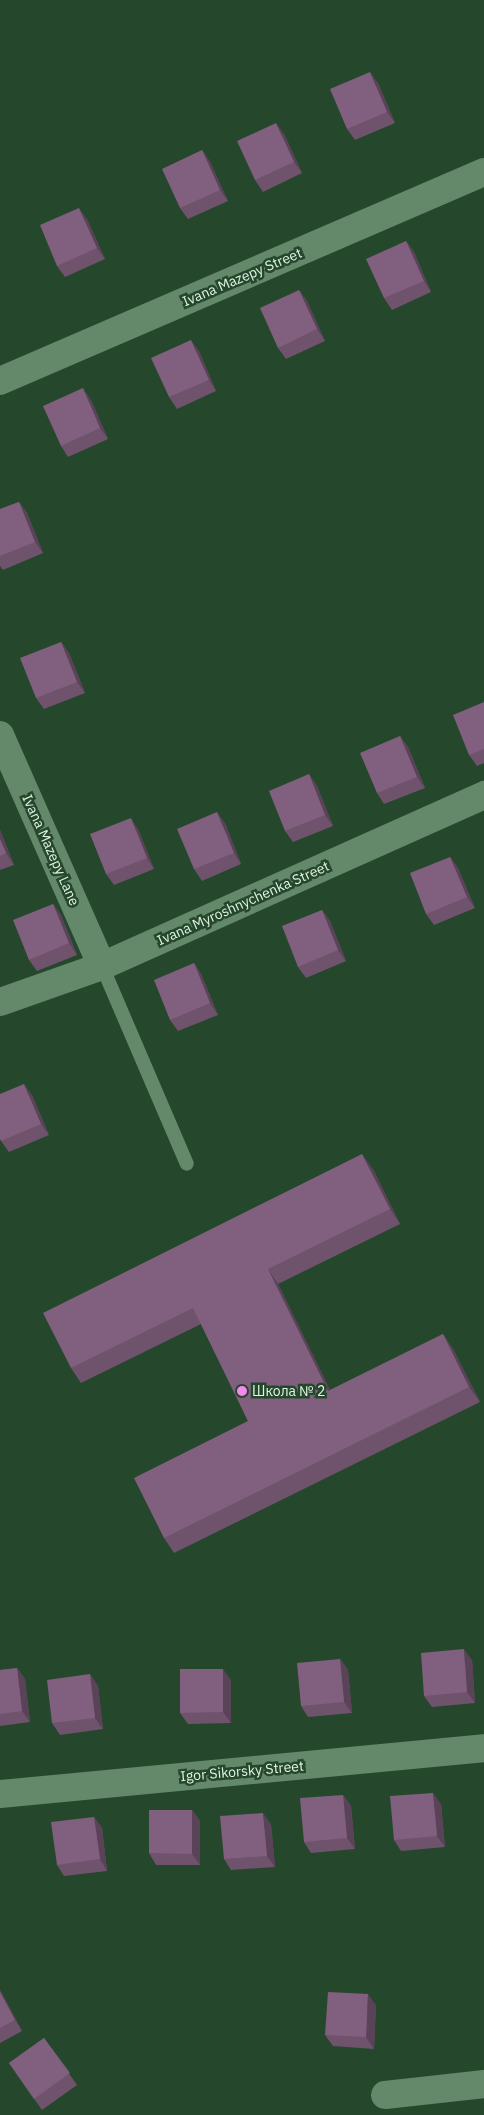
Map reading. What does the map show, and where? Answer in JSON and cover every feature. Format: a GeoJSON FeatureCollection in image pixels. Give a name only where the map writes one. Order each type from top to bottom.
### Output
{"type":"FeatureCollection","features":[{"type":"Feature","properties":{"kind":"street","name":"Ivana Mazepy Street"},"geometry":{"type":"LineString","coordinates":[[0,381],[484,172]]}},
{"type":"Feature","properties":{"kind":"street","name":"Ivana Mazepy Lane"},"geometry":{"type":"LineString","coordinates":[[0,735],[102,966]]}},
{"type":"Feature","properties":{"kind":"street","name":"Ivana Myroshnychenka Street"},"geometry":{"type":"LineString","coordinates":[[0,1002],[102,966],[484,796]]}},
{"type":"Feature","properties":{"kind":"street","name":"Igor Sikorsky Street"},"geometry":{"type":"LineString","coordinates":[[0,1794],[484,1748]]}},
{"type":"Feature","properties":{"kind":"street"},"geometry":{"type":"LineString","coordinates":[[385,2095],[484,2084]]}},
{"type":"Feature","properties":{"kind":"lane"},"geometry":{"type":"LineString","coordinates":[[102,966],[187,1164]]}},
{"type":"Feature","properties":{"kind":"building"},"geometry":{"type":"Polygon","coordinates":[[[370,72],[387,112],[347,129],[330,89],[370,72]]]}},
{"type":"Feature","properties":{"kind":"building"},"geometry":{"type":"Polygon","coordinates":[[[276,123],[294,162],[255,180],[237,141],[276,123]]]}},
{"type":"Feature","properties":{"kind":"building"},"geometry":{"type":"Polygon","coordinates":[[[202,150],[220,190],[180,208],[162,169],[202,150]]]}},
{"type":"Feature","properties":{"kind":"building"},"geometry":{"type":"Polygon","coordinates":[[[79,208],[97,248],[57,266],[40,225],[79,208]]]}},
{"type":"Feature","properties":{"kind":"building"},"geometry":{"type":"Polygon","coordinates":[[[406,241],[424,281],[384,298],[366,259],[406,241]]]}},
{"type":"Feature","properties":{"kind":"building"},"geometry":{"type":"Polygon","coordinates":[[[299,290],[317,329],[278,348],[260,308],[299,290]]]}},
{"type":"Feature","properties":{"kind":"building"},"geometry":{"type":"Polygon","coordinates":[[[191,340],[209,380],[169,397],[151,358],[191,340]]]}},
{"type":"Feature","properties":{"kind":"building"},"geometry":{"type":"Polygon","coordinates":[[[83,388],[100,428],[61,446],[43,406],[83,388]]]}},
{"type":"Feature","properties":{"kind":"building"},"geometry":{"type":"Polygon","coordinates":[[[19,502],[35,542],[0,556],[0,509],[19,502]]]}},
{"type":"Feature","properties":{"kind":"building"},"geometry":{"type":"Polygon","coordinates":[[[61,642],[77,682],[36,698],[20,658],[61,642]]]}},
{"type":"Feature","properties":{"kind":"building"},"geometry":{"type":"Polygon","coordinates":[[[484,702],[484,749],[469,755],[453,715],[484,702]]]}},
{"type":"Feature","properties":{"kind":"building"},"geometry":{"type":"Polygon","coordinates":[[[400,736],[417,777],[377,793],[360,753],[400,736]]]}},
{"type":"Feature","properties":{"kind":"building"},"geometry":{"type":"Polygon","coordinates":[[[309,774],[325,815],[285,831],[269,791],[309,774]]]}},
{"type":"Feature","properties":{"kind":"building"},"geometry":{"type":"Polygon","coordinates":[[[217,812],[234,853],[194,869],[177,829],[217,812]]]}},
{"type":"Feature","properties":{"kind":"building"},"geometry":{"type":"Polygon","coordinates":[[[131,818],[147,858],[106,874],[90,834],[131,818]]]}},
{"type":"Feature","properties":{"kind":"building"},"geometry":{"type":"Polygon","coordinates":[[[0,839],[6,853],[0,856],[0,839]]]}},
{"type":"Feature","properties":{"kind":"building"},"geometry":{"type":"Polygon","coordinates":[[[450,857],[467,897],[426,914],[410,873],[450,857]]]}},
{"type":"Feature","properties":{"kind":"building"},"geometry":{"type":"Polygon","coordinates":[[[53,904],[69,943],[29,960],[13,920],[53,904]]]}},
{"type":"Feature","properties":{"kind":"building"},"geometry":{"type":"Polygon","coordinates":[[[322,910],[338,950],[298,967],[282,926],[322,910]]]}},
{"type":"Feature","properties":{"kind":"building"},"geometry":{"type":"Polygon","coordinates":[[[194,963],[210,1003],[170,1020],[154,980],[194,963]]]}},
{"type":"Feature","properties":{"kind":"building"},"geometry":{"type":"Polygon","coordinates":[[[24,1084],[41,1124],[1,1141],[0,1094],[24,1084]]]}},
{"type":"Feature","properties":{"kind":"building"},"geometry":{"type":"Polygon","coordinates":[[[362,1154],[390,1209],[268,1269],[328,1391],[443,1334],[469,1387],[164,1538],[134,1478],[248,1421],[193,1308],[71,1368],[43,1313],[362,1154]]]}},
{"type":"Feature","properties":{"kind":"building"},"geometry":{"type":"Polygon","coordinates":[[[464,1649],[467,1692],[424,1696],[421,1653],[464,1649]]]}},
{"type":"Feature","properties":{"kind":"building"},"geometry":{"type":"Polygon","coordinates":[[[340,1659],[344,1702],[301,1706],[297,1663],[340,1659]]]}},
{"type":"Feature","properties":{"kind":"building"},"geometry":{"type":"Polygon","coordinates":[[[17,1668],[22,1711],[0,1714],[0,1670],[17,1668]]]}},
{"type":"Feature","properties":{"kind":"building"},"geometry":{"type":"Polygon","coordinates":[[[180,1669],[223,1669],[223,1712],[180,1713],[180,1669]]]}},
{"type":"Feature","properties":{"kind":"building"},"geometry":{"type":"Polygon","coordinates":[[[90,1674],[95,1718],[52,1723],[47,1680],[90,1674]]]}},
{"type":"Feature","properties":{"kind":"building"},"geometry":{"type":"Polygon","coordinates":[[[433,1793],[437,1836],[394,1840],[390,1796],[433,1793]]]}},
{"type":"Feature","properties":{"kind":"building"},"geometry":{"type":"Polygon","coordinates":[[[343,1795],[347,1838],[304,1842],[300,1798],[343,1795]]]}},
{"type":"Feature","properties":{"kind":"building"},"geometry":{"type":"Polygon","coordinates":[[[149,1810],[192,1810],[192,1854],[149,1853],[149,1810]]]}},
{"type":"Feature","properties":{"kind":"building"},"geometry":{"type":"Polygon","coordinates":[[[263,1813],[267,1856],[224,1859],[220,1816],[263,1813]]]}},
{"type":"Feature","properties":{"kind":"building"},"geometry":{"type":"Polygon","coordinates":[[[94,1817],[100,1859],[57,1865],[51,1822],[94,1817]]]}},
{"type":"Feature","properties":{"kind":"building"},"geometry":{"type":"Polygon","coordinates":[[[0,1992],[15,2020],[0,2028],[0,1992]]]}},
{"type":"Feature","properties":{"kind":"building"},"geometry":{"type":"Polygon","coordinates":[[[328,1992],[368,1994],[366,2037],[325,2035],[328,1992]]]}},
{"type":"Feature","properties":{"kind":"building"},"geometry":{"type":"Polygon","coordinates":[[[44,2038],[70,2073],[34,2099],[9,2063],[44,2038]]]}},
{"type":"Feature","properties":{"kind":"place","name":"Школа № 2"},"geometry":{"type":"Point","coordinates":[242,1391]}}]}
